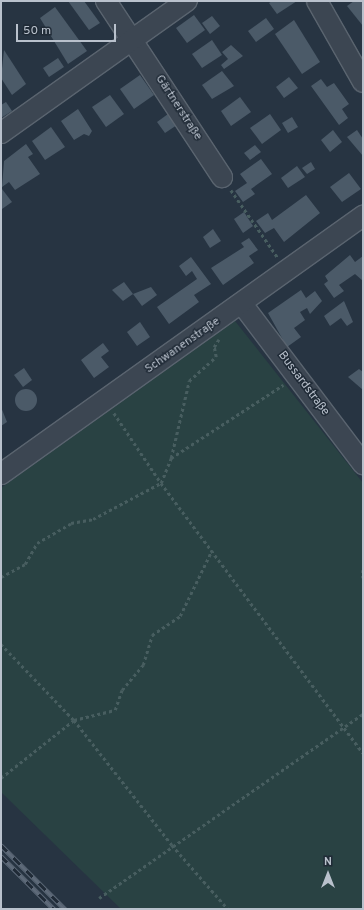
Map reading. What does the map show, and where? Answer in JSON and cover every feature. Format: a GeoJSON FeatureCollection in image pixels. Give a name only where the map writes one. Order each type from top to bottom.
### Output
{"type":"FeatureCollection","features":[{"type":"Feature","properties":{"kind":"street","name":"Gärtnerstraße"},"geometry":{"type":"LineString","coordinates":[[106,1],[133,38],[222,177]]}},
{"type":"Feature","properties":{"kind":"street"},"geometry":{"type":"LineString","coordinates":[[1,133],[187,1]]}},
{"type":"Feature","properties":{"kind":"street"},"geometry":{"type":"LineString","coordinates":[[317,1],[363,82]]}},
{"type":"Feature","properties":{"kind":"street","name":"Schwanenstraße"},"geometry":{"type":"LineString","coordinates":[[1,474],[287,272],[363,216]]}},
{"type":"Feature","properties":{"kind":"street","name":"Bussardstraße"},"geometry":{"type":"LineString","coordinates":[[242,304],[297,376],[359,452]]}},
{"type":"Feature","properties":{"kind":"path"},"geometry":{"type":"LineString","coordinates":[[222,177],[287,272]]}},
{"type":"Feature","properties":{"kind":"path"},"geometry":{"type":"LineString","coordinates":[[1,577],[25,564],[37,543],[70,523],[93,519],[161,483],[171,458],[189,381],[216,357],[214,347],[222,335]]}},
{"type":"Feature","properties":{"kind":"path"},"geometry":{"type":"LineString","coordinates":[[171,458],[297,376]]}},
{"type":"Feature","properties":{"kind":"path"},"geometry":{"type":"LineString","coordinates":[[106,401],[161,483],[363,753]]}},
{"type":"Feature","properties":{"kind":"path"},"geometry":{"type":"LineString","coordinates":[[1,778],[74,720],[115,710],[122,690],[143,665],[152,635],[180,616],[212,550]]}},
{"type":"Feature","properties":{"kind":"path"},"geometry":{"type":"LineString","coordinates":[[363,570],[363,578]]}},
{"type":"Feature","properties":{"kind":"path"},"geometry":{"type":"LineString","coordinates":[[1,644],[74,720],[172,845],[228,909]]}},
{"type":"Feature","properties":{"kind":"path"},"geometry":{"type":"LineString","coordinates":[[99,898],[172,845],[363,714]]}},
{"type":"Feature","properties":{"kind":"green space"},"geometry":{"type":"Polygon","coordinates":[[[235,321],[363,483],[363,909],[121,909],[1,792],[1,488],[235,321]]]}},
{"type":"Feature","properties":{"kind":"building"},"geometry":{"type":"Polygon","coordinates":[[[68,1],[84,1],[100,23],[89,30],[68,1]]]}},
{"type":"Feature","properties":{"kind":"building"},"geometry":{"type":"Polygon","coordinates":[[[272,1],[297,1],[277,14],[269,3],[272,1]]]}},
{"type":"Feature","properties":{"kind":"building"},"geometry":{"type":"Polygon","coordinates":[[[354,1],[363,1],[363,26],[347,6],[354,1]]]}},
{"type":"Feature","properties":{"kind":"building"},"geometry":{"type":"Polygon","coordinates":[[[55,7],[87,51],[68,64],[40,18],[55,7]]]}},
{"type":"Feature","properties":{"kind":"building"},"geometry":{"type":"Polygon","coordinates":[[[194,15],[205,30],[187,43],[176,28],[194,15]]]}},
{"type":"Feature","properties":{"kind":"building"},"geometry":{"type":"Polygon","coordinates":[[[212,16],[220,26],[210,34],[202,23],[212,16]]]}},
{"type":"Feature","properties":{"kind":"building"},"geometry":{"type":"Polygon","coordinates":[[[266,18],[274,29],[256,42],[248,31],[266,18]]]}},
{"type":"Feature","properties":{"kind":"building"},"geometry":{"type":"Polygon","coordinates":[[[294,20],[320,62],[302,74],[275,34],[294,20]]]}},
{"type":"Feature","properties":{"kind":"building"},"geometry":{"type":"Polygon","coordinates":[[[212,40],[222,55],[202,68],[192,54],[212,40]]]}},
{"type":"Feature","properties":{"kind":"building"},"geometry":{"type":"Polygon","coordinates":[[[231,45],[243,56],[224,69],[221,65],[228,59],[222,52],[231,45]]]}},
{"type":"Feature","properties":{"kind":"building"},"geometry":{"type":"Polygon","coordinates":[[[4,50],[26,84],[12,95],[1,78],[4,50]]]}},
{"type":"Feature","properties":{"kind":"building"},"geometry":{"type":"Polygon","coordinates":[[[58,58],[64,67],[49,77],[43,68],[58,58]]]}},
{"type":"Feature","properties":{"kind":"building"},"geometry":{"type":"Polygon","coordinates":[[[222,71],[234,86],[212,99],[202,85],[222,71]]]}},
{"type":"Feature","properties":{"kind":"building"},"geometry":{"type":"Polygon","coordinates":[[[140,75],[154,95],[134,109],[120,89],[140,75]]]}},
{"type":"Feature","properties":{"kind":"building"},"geometry":{"type":"Polygon","coordinates":[[[289,77],[298,88],[284,98],[276,87],[289,77]]]}},
{"type":"Feature","properties":{"kind":"building"},"geometry":{"type":"Polygon","coordinates":[[[321,79],[327,87],[334,83],[349,104],[342,109],[348,118],[339,125],[311,86],[321,79]]]}},
{"type":"Feature","properties":{"kind":"building"},"geometry":{"type":"Polygon","coordinates":[[[110,95],[124,114],[106,127],[92,107],[110,95]]]}},
{"type":"Feature","properties":{"kind":"building"},"geometry":{"type":"Polygon","coordinates":[[[240,97],[251,112],[231,126],[221,111],[240,97]]]}},
{"type":"Feature","properties":{"kind":"building"},"geometry":{"type":"Polygon","coordinates":[[[6,102],[12,111],[1,118],[1,105],[6,102]]]}},
{"type":"Feature","properties":{"kind":"building"},"geometry":{"type":"Polygon","coordinates":[[[78,109],[92,131],[89,136],[84,134],[74,140],[61,121],[78,109]]]}},
{"type":"Feature","properties":{"kind":"building"},"geometry":{"type":"Polygon","coordinates":[[[168,114],[177,125],[165,133],[157,122],[168,114]]]}},
{"type":"Feature","properties":{"kind":"building"},"geometry":{"type":"Polygon","coordinates":[[[270,114],[281,130],[262,144],[250,128],[270,114]]]}},
{"type":"Feature","properties":{"kind":"building"},"geometry":{"type":"Polygon","coordinates":[[[292,117],[298,127],[288,133],[282,123],[292,117]]]}},
{"type":"Feature","properties":{"kind":"building"},"geometry":{"type":"Polygon","coordinates":[[[51,127],[65,147],[45,160],[32,141],[51,127]]]}},
{"type":"Feature","properties":{"kind":"building"},"geometry":{"type":"Polygon","coordinates":[[[333,130],[342,142],[330,152],[321,140],[333,130]]]}},
{"type":"Feature","properties":{"kind":"building"},"geometry":{"type":"Polygon","coordinates":[[[357,130],[363,139],[363,156],[347,137],[357,130]]]}},
{"type":"Feature","properties":{"kind":"building"},"geometry":{"type":"Polygon","coordinates":[[[26,144],[33,154],[28,157],[40,174],[15,190],[9,182],[2,187],[4,161],[26,144]]]}},
{"type":"Feature","properties":{"kind":"building"},"geometry":{"type":"Polygon","coordinates":[[[255,145],[261,152],[250,160],[244,153],[255,145]]]}},
{"type":"Feature","properties":{"kind":"building"},"geometry":{"type":"Polygon","coordinates":[[[261,159],[272,174],[251,189],[255,194],[243,202],[235,191],[247,183],[240,174],[261,159]]]}},
{"type":"Feature","properties":{"kind":"building"},"geometry":{"type":"Polygon","coordinates":[[[311,162],[315,169],[307,174],[302,168],[311,162]]]}},
{"type":"Feature","properties":{"kind":"building"},"geometry":{"type":"Polygon","coordinates":[[[297,166],[305,177],[288,188],[281,178],[297,166]]]}},
{"type":"Feature","properties":{"kind":"building"},"geometry":{"type":"Polygon","coordinates":[[[349,173],[361,189],[342,202],[330,187],[349,173]]]}},
{"type":"Feature","properties":{"kind":"building"},"geometry":{"type":"Polygon","coordinates":[[[2,189],[12,202],[2,209],[1,190],[2,189]]]}},
{"type":"Feature","properties":{"kind":"building"},"geometry":{"type":"Polygon","coordinates":[[[306,195],[320,213],[284,242],[274,228],[265,233],[256,221],[268,213],[272,220],[306,195]]]}},
{"type":"Feature","properties":{"kind":"building"},"geometry":{"type":"Polygon","coordinates":[[[244,212],[253,226],[243,233],[234,219],[244,212]]]}},
{"type":"Feature","properties":{"kind":"building"},"geometry":{"type":"Polygon","coordinates":[[[213,229],[221,241],[210,248],[203,237],[213,229]]]}},
{"type":"Feature","properties":{"kind":"building"},"geometry":{"type":"Polygon","coordinates":[[[249,238],[258,250],[249,256],[254,263],[223,285],[211,268],[244,247],[241,243],[249,238]]]}},
{"type":"Feature","properties":{"kind":"building"},"geometry":{"type":"Polygon","coordinates":[[[350,255],[355,262],[363,256],[363,281],[355,274],[339,285],[344,291],[334,298],[324,284],[328,281],[325,276],[350,255]]]}},
{"type":"Feature","properties":{"kind":"building"},"geometry":{"type":"Polygon","coordinates":[[[191,257],[211,284],[194,295],[199,302],[169,324],[157,307],[197,279],[192,271],[186,276],[179,266],[191,257]]]}},
{"type":"Feature","properties":{"kind":"building"},"geometry":{"type":"Polygon","coordinates":[[[124,282],[133,294],[123,301],[112,290],[124,282]]]}},
{"type":"Feature","properties":{"kind":"building"},"geometry":{"type":"Polygon","coordinates":[[[151,287],[157,295],[142,306],[133,294],[151,287]]]}},
{"type":"Feature","properties":{"kind":"building"},"geometry":{"type":"Polygon","coordinates":[[[301,290],[306,298],[315,291],[322,301],[310,314],[307,308],[300,312],[305,320],[294,328],[301,337],[287,347],[268,313],[301,290]]]}},
{"type":"Feature","properties":{"kind":"building"},"geometry":{"type":"Polygon","coordinates":[[[344,301],[353,322],[347,326],[341,318],[330,326],[324,316],[344,301]]]}},
{"type":"Feature","properties":{"kind":"building"},"geometry":{"type":"Polygon","coordinates":[[[140,322],[150,337],[137,346],[127,332],[140,322]]]}},
{"type":"Feature","properties":{"kind":"building"},"geometry":{"type":"Polygon","coordinates":[[[103,343],[109,351],[101,357],[109,367],[94,378],[81,360],[103,343]]]}},
{"type":"Feature","properties":{"kind":"building"},"geometry":{"type":"Polygon","coordinates":[[[24,368],[32,380],[23,387],[14,375],[24,368]]]}},
{"type":"Feature","properties":{"kind":"building"},"geometry":{"type":"Polygon","coordinates":[[[359,369],[363,372],[363,390],[348,377],[359,369]]]}},
{"type":"Feature","properties":{"kind":"building"},"geometry":{"type":"Polygon","coordinates":[[[26,389],[34,392],[37,400],[34,408],[26,411],[18,408],[15,400],[18,392],[26,389]]]}},
{"type":"Feature","properties":{"kind":"building"},"geometry":{"type":"Polygon","coordinates":[[[1,407],[7,422],[1,426],[1,407]]]}},
{"type":"Feature","properties":{"kind":"railway"},"geometry":{"type":"LineString","coordinates":[[1,845],[65,909]]}},
{"type":"Feature","properties":{"kind":"railway"},"geometry":{"type":"LineString","coordinates":[[1,856],[54,909]]}}]}
